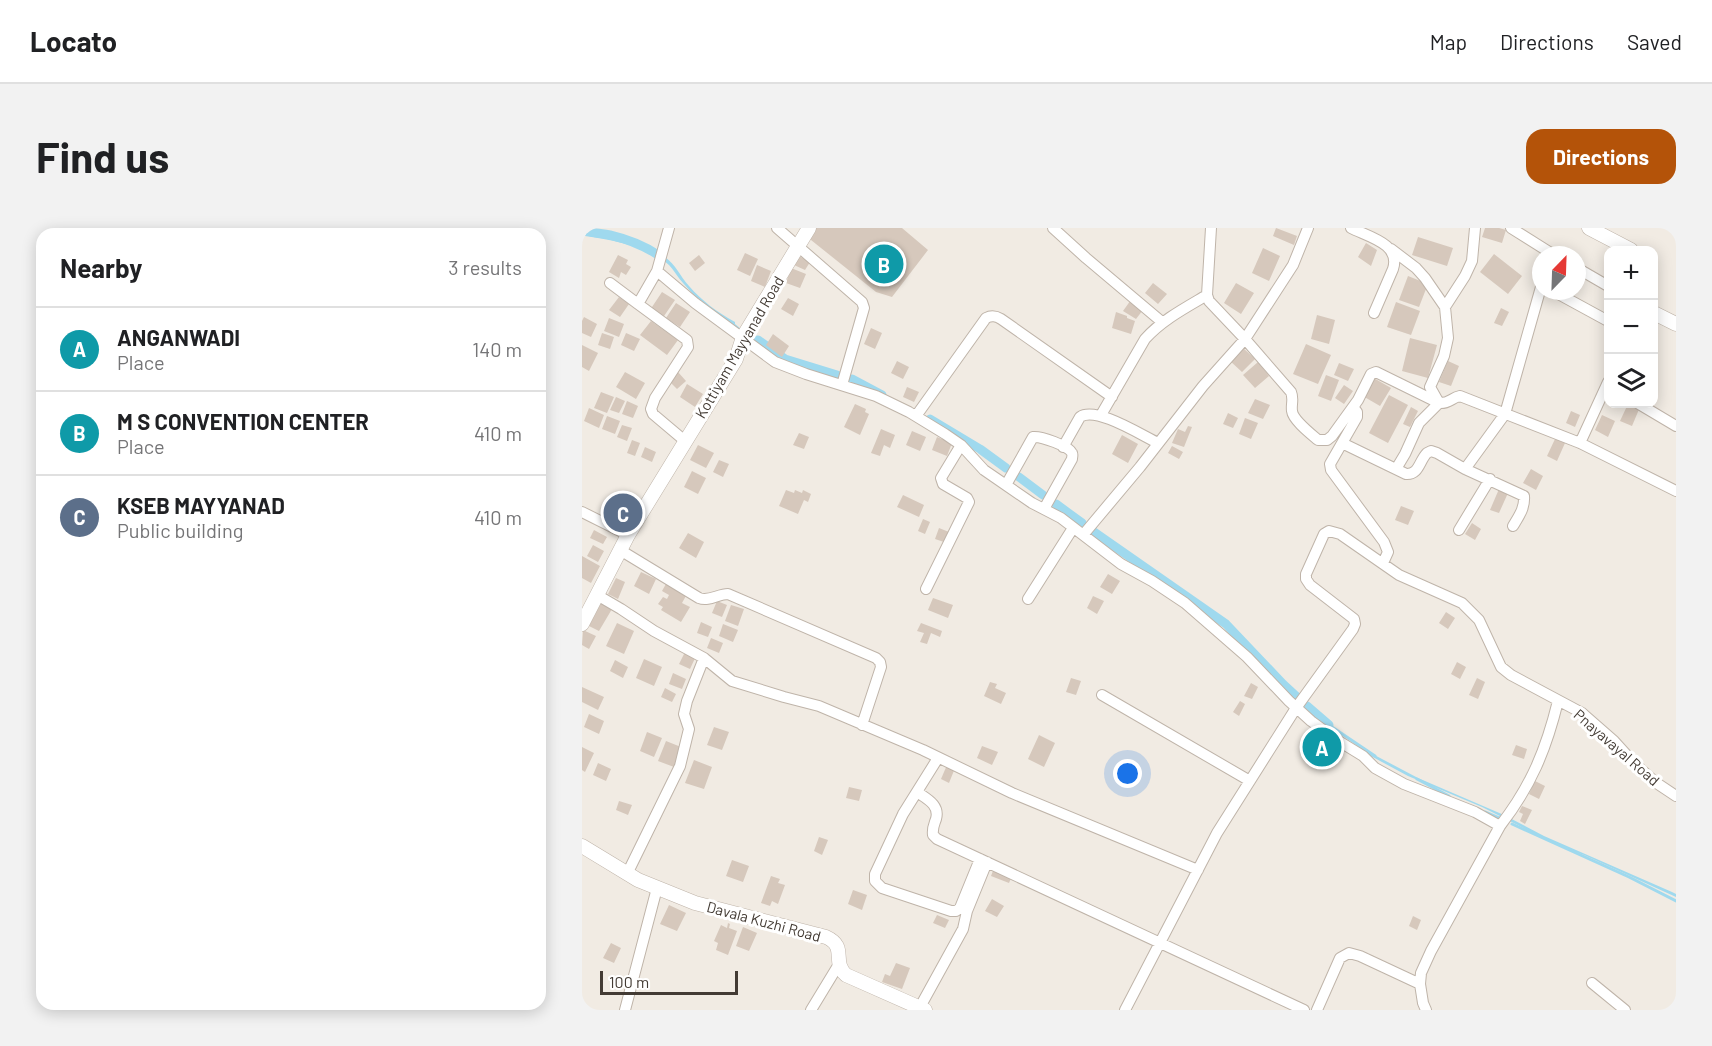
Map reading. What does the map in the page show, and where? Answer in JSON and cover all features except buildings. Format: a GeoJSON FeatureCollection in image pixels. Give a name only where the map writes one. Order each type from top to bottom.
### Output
{"type":"FeatureCollection","features":[{"type":"Feature","properties":{"kind":"street"},"geometry":{"type":"LineString","coordinates":[[638,304],[659,262],[669,228]]}},
{"type":"Feature","properties":{"kind":"street"},"geometry":{"type":"LineString","coordinates":[[777,228],[862,302],[864,308],[842,385]]}},
{"type":"Feature","properties":{"kind":"street","name":"Kottiyam Mayyanad Road"},"geometry":{"type":"LineString","coordinates":[[582,624],[628,535],[736,359],[743,338],[809,228]]}},
{"type":"Feature","properties":{"kind":"street"},"geometry":{"type":"LineString","coordinates":[[1053,228],[1162,322]]}},
{"type":"Feature","properties":{"kind":"street"},"geometry":{"type":"LineString","coordinates":[[1211,228],[1207,295],[1209,302],[1292,392],[1294,417],[1318,440],[1322,441],[1332,436],[1358,400]]}},
{"type":"Feature","properties":{"kind":"street"},"geometry":{"type":"LineString","coordinates":[[1083,535],[1245,339],[1293,265],[1308,228]]}},
{"type":"Feature","properties":{"kind":"street"},"geometry":{"type":"LineString","coordinates":[[1351,228],[1387,245],[1416,268],[1445,308],[1448,338],[1444,356],[1430,387],[1439,403]]}},
{"type":"Feature","properties":{"kind":"street"},"geometry":{"type":"LineString","coordinates":[[1445,308],[1472,261],[1475,228]]}},
{"type":"Feature","properties":{"kind":"street"},"geometry":{"type":"LineString","coordinates":[[1511,228],[1540,246]]}},
{"type":"Feature","properties":{"kind":"street"},"geometry":{"type":"LineString","coordinates":[[1589,228],[1623,246]]}},
{"type":"Feature","properties":{"kind":"street"},"geometry":{"type":"LineString","coordinates":[[1374,313],[1395,262],[1392,249]]}},
{"type":"Feature","properties":{"kind":"street"},"geometry":{"type":"LineString","coordinates":[[659,262],[695,303],[775,362],[876,396],[916,416],[961,445],[984,470],[1061,518],[1121,564],[1185,603],[1247,657],[1296,708],[1337,740],[1363,756],[1375,768],[1404,784],[1475,812],[1500,826]]}},
{"type":"Feature","properties":{"kind":"street"},"geometry":{"type":"LineString","coordinates":[[1586,273],[1604,284]]}},
{"type":"Feature","properties":{"kind":"street"},"geometry":{"type":"LineString","coordinates":[[610,283],[687,340],[688,347],[655,398],[651,409],[685,441]]}},
{"type":"Feature","properties":{"kind":"street"},"geometry":{"type":"LineString","coordinates":[[1101,415],[1145,339],[1162,322],[1207,295]]}},
{"type":"Feature","properties":{"kind":"street"},"geometry":{"type":"LineString","coordinates":[[1465,469],[1505,414],[1537,300]]}},
{"type":"Feature","properties":{"kind":"street"},"geometry":{"type":"LineString","coordinates":[[1570,300],[1604,319]]}},
{"type":"Feature","properties":{"kind":"street"},"geometry":{"type":"LineString","coordinates":[[1658,315],[1676,324]]}},
{"type":"Feature","properties":{"kind":"street"},"geometry":{"type":"LineString","coordinates":[[916,416],[986,318],[990,316],[996,316],[1112,397]]}},
{"type":"Feature","properties":{"kind":"street"},"geometry":{"type":"LineString","coordinates":[[1383,563],[1388,552],[1387,547],[1331,470],[1330,464],[1357,417],[1357,412],[1353,407],[1371,374],[1376,372],[1439,403],[1445,404],[1460,396],[1580,443],[1676,491]]}},
{"type":"Feature","properties":{"kind":"street"},"geometry":{"type":"LineString","coordinates":[[1580,443],[1604,392]]}},
{"type":"Feature","properties":{"kind":"street"},"geometry":{"type":"LineString","coordinates":[[1396,469],[1419,423],[1439,403]]}},
{"type":"Feature","properties":{"kind":"street"},"geometry":{"type":"LineString","coordinates":[[1646,408],[1676,426]]}},
{"type":"Feature","properties":{"kind":"street"},"geometry":{"type":"LineString","coordinates":[[1063,447],[1080,417],[1090,413],[1101,415],[1158,443]]}},
{"type":"Feature","properties":{"kind":"street"},"geometry":{"type":"LineString","coordinates":[[1006,485],[1033,437],[1038,436],[1069,449],[1072,459],[1044,509]]}},
{"type":"Feature","properties":{"kind":"street"},"geometry":{"type":"LineString","coordinates":[[1342,443],[1406,474],[1415,472],[1424,456],[1431,452],[1437,453],[1465,469],[1524,496],[1522,512],[1513,526]]}},
{"type":"Feature","properties":{"kind":"street"},"geometry":{"type":"LineString","coordinates":[[926,590],[969,502],[967,498],[943,484],[941,478],[961,445]]}},
{"type":"Feature","properties":{"kind":"street"},"geometry":{"type":"LineString","coordinates":[[1459,530],[1490,479]]}},
{"type":"Feature","properties":{"kind":"street"},"geometry":{"type":"LineString","coordinates":[[582,512],[628,535]]}},
{"type":"Feature","properties":{"kind":"street"},"geometry":{"type":"LineString","coordinates":[[1028,599],[1073,528]]}},
{"type":"Feature","properties":{"kind":"street","name":"Pnayavayal Road"},"geometry":{"type":"LineString","coordinates":[[1296,708],[1355,624],[1354,619],[1310,585],[1306,579],[1306,574],[1324,534],[1335,531],[1399,575],[1462,603],[1479,620],[1501,667],[1511,675],[1582,712],[1655,782],[1676,796]]}},
{"type":"Feature","properties":{"kind":"street"},"geometry":{"type":"LineString","coordinates":[[620,550],[699,598],[704,600],[728,594],[876,658],[881,667],[862,725]]}},
{"type":"Feature","properties":{"kind":"street"},"geometry":{"type":"LineString","coordinates":[[597,595],[654,631],[704,658],[732,681],[819,706],[1012,793],[1198,870]]}},
{"type":"Feature","properties":{"kind":"street"},"geometry":{"type":"LineString","coordinates":[[627,874],[680,766],[689,729],[684,714],[704,658]]}},
{"type":"Feature","properties":{"kind":"street"},"geometry":{"type":"LineString","coordinates":[[1102,694],[1250,781]]}},
{"type":"Feature","properties":{"kind":"street"},"geometry":{"type":"LineString","coordinates":[[1426,1010],[1420,984],[1431,951],[1500,826],[1535,772],[1558,701]]}},
{"type":"Feature","properties":{"kind":"street"},"geometry":{"type":"LineString","coordinates":[[1125,1010],[1217,833],[1296,708]]}},
{"type":"Feature","properties":{"kind":"street"},"geometry":{"type":"LineString","coordinates":[[938,758],[903,813],[875,881],[879,885],[956,912],[983,860]]}},
{"type":"Feature","properties":{"kind":"street"},"geometry":{"type":"LineString","coordinates":[[917,792],[935,806],[937,812],[932,830],[937,839],[1304,1010]]}},
{"type":"Feature","properties":{"kind":"street","name":"Davala Kuzhi Road"},"geometry":{"type":"LineString","coordinates":[[582,846],[627,874],[695,903],[833,940],[838,945],[839,964]]}},
{"type":"Feature","properties":{"kind":"street"},"geometry":{"type":"LineString","coordinates":[[839,964],[846,975],[922,1009],[963,929],[983,860]]}},
{"type":"Feature","properties":{"kind":"street"},"geometry":{"type":"LineString","coordinates":[[625,1010],[657,888]]}},
{"type":"Feature","properties":{"kind":"street"},"geometry":{"type":"LineString","coordinates":[[1317,1010],[1340,958],[1349,953],[1420,984]]}},
{"type":"Feature","properties":{"kind":"street"},"geometry":{"type":"LineString","coordinates":[[811,1010],[839,964]]}},
{"type":"Feature","properties":{"kind":"street"},"geometry":{"type":"LineString","coordinates":[[1592,983],[1625,1010]]}},
{"type":"Feature","properties":{"kind":"water"},"geometry":{"type":"Polygon","coordinates":[[[582,231],[628,240],[659,253],[672,264],[699,297],[735,322],[741,329],[740,332],[696,297],[661,258],[629,245],[585,236],[582,231]]]}},
{"type":"Feature","properties":{"kind":"water"},"geometry":{"type":"Polygon","coordinates":[[[1326,726],[1346,740],[1418,778],[1672,892],[1676,894],[1676,897],[1559,846],[1482,807],[1408,776],[1356,748],[1326,726]]]}},
{"type":"Feature","properties":{"kind":"waterway"},"geometry":{"type":"LineString","coordinates":[[582,229],[629,240],[658,255]]}},
{"type":"Feature","properties":{"kind":"waterway"},"geometry":{"type":"LineString","coordinates":[[758,340],[785,359],[837,375]]}},
{"type":"Feature","properties":{"kind":"waterway"},"geometry":{"type":"LineString","coordinates":[[852,379],[882,395]]}},
{"type":"Feature","properties":{"kind":"waterway"},"geometry":{"type":"LineString","coordinates":[[930,419],[980,449],[1006,468]]}},
{"type":"Feature","properties":{"kind":"waterway"},"geometry":{"type":"LineString","coordinates":[[1019,477],[1043,495]]}},
{"type":"Feature","properties":{"kind":"waterway"},"geometry":{"type":"LineString","coordinates":[[1056,504],[1082,523]]}},
{"type":"Feature","properties":{"kind":"waterway"},"geometry":{"type":"LineString","coordinates":[[1094,532],[1226,624],[1296,696]]}},
{"type":"Feature","properties":{"kind":"waterway"},"geometry":{"type":"LineString","coordinates":[[1307,706],[1329,725]]}},
{"type":"Feature","properties":{"kind":"waterway"},"geometry":{"type":"LineString","coordinates":[[1329,725],[1375,756]]}},
{"type":"Feature","properties":{"kind":"waterway"},"geometry":{"type":"LineString","coordinates":[[1417,779],[1449,796]]}},
{"type":"Feature","properties":{"kind":"waterway"},"geometry":{"type":"LineString","coordinates":[[1485,812],[1499,818]]}},
{"type":"Feature","properties":{"kind":"waterway"},"geometry":{"type":"LineString","coordinates":[[1512,824],[1676,901]]}},
{"type":"Feature","properties":{"kind":"place","name":"M S CONVENTION CENTER"},"geometry":{"type":"Point","coordinates":[884,264]}},
{"type":"Feature","properties":{"kind":"place","name":"KSEB MAYYANAD"},"geometry":{"type":"Point","coordinates":[623,513]}},
{"type":"Feature","properties":{"kind":"place","name":"ANGANWADI"},"geometry":{"type":"Point","coordinates":[1322,747]}}]}
